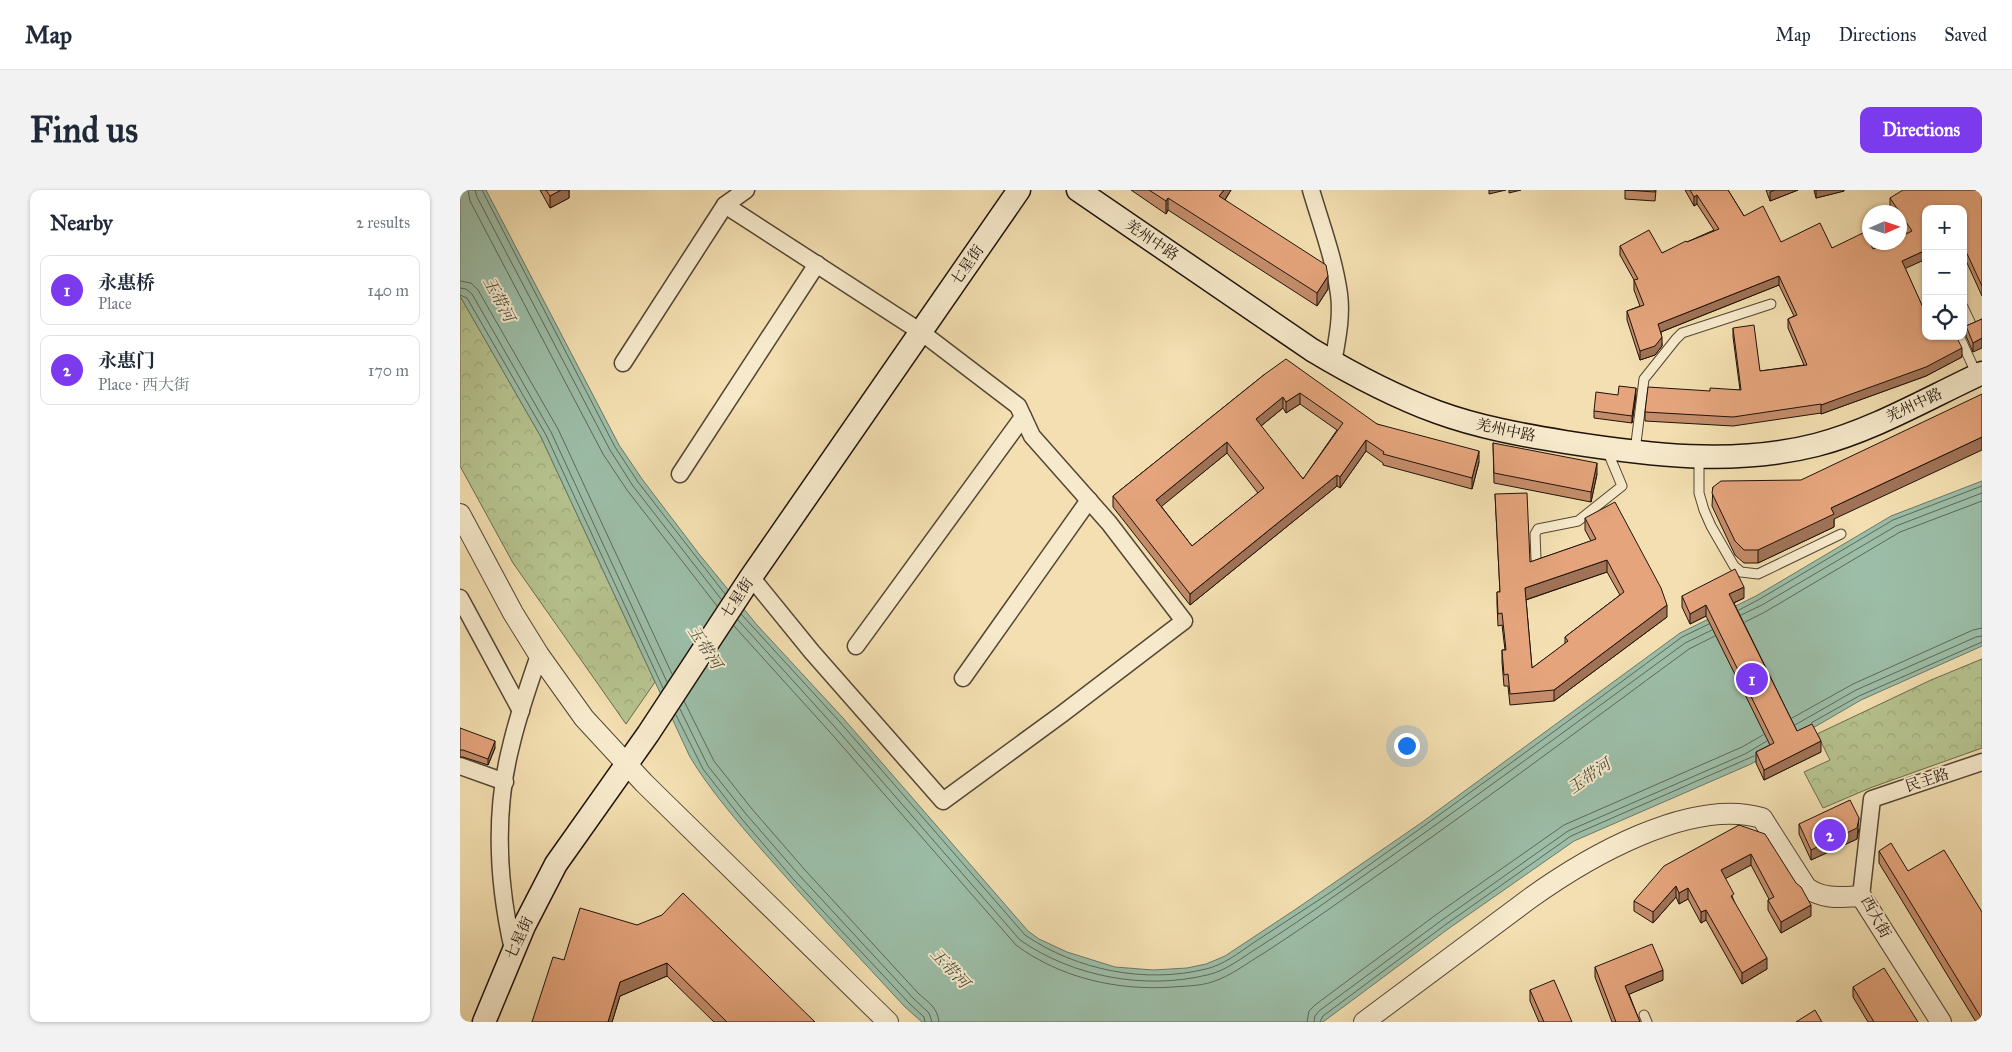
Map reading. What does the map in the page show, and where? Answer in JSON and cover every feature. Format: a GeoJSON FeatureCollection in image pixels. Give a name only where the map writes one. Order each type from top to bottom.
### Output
{"type":"FeatureCollection","features":[{"type":"Feature","properties":{"kind":"main road","name":"七星街"},"geometry":{"type":"LineString","coordinates":[[484,1022],[513,950],[556,864],[648,734],[748,581],[1019,190]]}},
{"type":"Feature","properties":{"kind":"main road","name":"羌州中路"},"geometry":{"type":"LineString","coordinates":[[1078,190],[1334,363],[1381,388],[1446,415],[1495,429],[1606,448],[1699,457],[1742,457],[1815,445],[1860,430],[1980,374]]}},
{"type":"Feature","properties":{"kind":"street"},"geometry":{"type":"LineString","coordinates":[[623,363],[725,205],[746,190]]}},
{"type":"Feature","properties":{"kind":"street"},"geometry":{"type":"LineString","coordinates":[[1311,190],[1332,257],[1339,295],[1339,330],[1334,363]]}},
{"type":"Feature","properties":{"kind":"street"},"geometry":{"type":"LineString","coordinates":[[725,205],[921,332],[1018,406],[1032,436],[1109,522],[1184,621],[1062,714],[943,801],[748,581]]}},
{"type":"Feature","properties":{"kind":"street"},"geometry":{"type":"LineString","coordinates":[[680,474],[817,264]]}},
{"type":"Feature","properties":{"kind":"street"},"geometry":{"type":"LineString","coordinates":[[856,646],[1023,417]]}},
{"type":"Feature","properties":{"kind":"street"},"geometry":{"type":"LineString","coordinates":[[963,678],[1089,500]]}},
{"type":"Feature","properties":{"kind":"street"},"geometry":{"type":"LineString","coordinates":[[460,514],[513,613],[538,655],[584,718],[627,764],[888,1022]]}},
{"type":"Feature","properties":{"kind":"street"},"geometry":{"type":"LineString","coordinates":[[460,598],[521,712]]}},
{"type":"Feature","properties":{"kind":"street"},"geometry":{"type":"LineString","coordinates":[[513,950],[505,914],[500,871],[501,810],[510,747],[538,655]]}},
{"type":"Feature","properties":{"kind":"street","name":"民主路"},"geometry":{"type":"LineString","coordinates":[[1872,799],[1982,762]]}},
{"type":"Feature","properties":{"kind":"street"},"geometry":{"type":"LineString","coordinates":[[460,766],[505,782]]}},
{"type":"Feature","properties":{"kind":"street","name":"西大街"},"geometry":{"type":"LineString","coordinates":[[1872,799],[1862,896],[1941,1022]]}},
{"type":"Feature","properties":{"kind":"street"},"geometry":{"type":"LineString","coordinates":[[1364,1022],[1553,882],[1622,844],[1688,819],[1735,814],[1748,814],[1762,818],[1806,887],[1822,895],[1837,897],[1862,896]]}},
{"type":"Feature","properties":{"kind":"lane"},"geometry":{"type":"LineString","coordinates":[[1635,451],[1644,379],[1676,339],[1682,333],[1771,304]]}},
{"type":"Feature","properties":{"kind":"lane"},"geometry":{"type":"LineString","coordinates":[[1967,316],[1971,324],[1967,326]]}},
{"type":"Feature","properties":{"kind":"lane"},"geometry":{"type":"LineString","coordinates":[[1961,340],[1980,374]]}},
{"type":"Feature","properties":{"kind":"lane"},"geometry":{"type":"LineString","coordinates":[[1536,560],[1535,534],[1538,529],[1578,521],[1622,486],[1606,448]]}},
{"type":"Feature","properties":{"kind":"lane"},"geometry":{"type":"LineString","coordinates":[[1699,457],[1699,493],[1704,510],[1734,566],[1740,572],[1758,574],[1841,534]]}},
{"type":"Feature","properties":{"kind":"green space"},"geometry":{"type":"Polygon","coordinates":[[[460,296],[541,437],[655,682],[626,724],[513,563],[460,466],[460,296]]]}},
{"type":"Feature","properties":{"kind":"green space"},"geometry":{"type":"Polygon","coordinates":[[[1982,659],[1982,748],[1870,788],[1823,808],[1804,772],[1830,760],[1817,734],[1931,680],[1982,659]]]}},
{"type":"Feature","properties":{"kind":"water","name":"玉带河"},"geometry":{"type":"Polygon","coordinates":[[[460,190],[486,190],[619,445],[642,479],[699,554],[757,625],[843,718],[1028,931],[1039,939],[1067,952],[1115,967],[1153,970],[1187,968],[1206,964],[1225,956],[1421,823],[1680,633],[1756,596],[1891,516],[1982,481],[1982,646],[1861,700],[1751,764],[1574,841],[1448,929],[1323,1022],[922,1022],[905,1007],[762,850],[715,793],[690,757],[541,437],[460,296],[460,190]]]}},
{"type":"Feature","properties":{"kind":"building"},"geometry":{"type":"Polygon","coordinates":[[[546,190],[561,190],[550,196],[546,190]]]}},
{"type":"Feature","properties":{"kind":"building"},"geometry":{"type":"Polygon","coordinates":[[[1149,190],[1224,190],[1219,196],[1326,265],[1328,276],[1317,293],[1168,198],[1166,201],[1149,190]]]}},
{"type":"Feature","properties":{"kind":"building"},"geometry":{"type":"Polygon","coordinates":[[[1625,190],[1655,190],[1655,192],[1625,190]]]}},
{"type":"Feature","properties":{"kind":"building"},"geometry":{"type":"Polygon","coordinates":[[[1690,190],[1728,190],[1744,216],[1763,206],[1781,242],[1820,223],[1832,248],[1862,233],[1862,250],[1907,250],[1907,234],[1912,231],[1907,224],[1907,205],[1895,205],[1890,198],[1903,190],[1982,190],[1982,286],[1967,254],[1967,205],[1922,205],[1922,252],[1902,261],[1922,305],[1922,340],[1958,340],[1962,348],[1926,367],[1821,405],[1733,417],[1645,412],[1648,387],[1710,391],[1710,388],[1741,390],[1733,328],[1754,325],[1760,371],[1807,365],[1788,319],[1797,315],[1779,276],[1658,324],[1662,337],[1655,346],[1640,351],[1627,311],[1644,305],[1634,280],[1638,279],[1620,246],[1649,230],[1662,253],[1686,241],[1719,229],[1697,195],[1694,197],[1690,190]]]}},
{"type":"Feature","properties":{"kind":"building"},"geometry":{"type":"Polygon","coordinates":[[[1982,319],[1982,338],[1973,343],[1967,326],[1982,319]]]}},
{"type":"Feature","properties":{"kind":"building"},"geometry":{"type":"Polygon","coordinates":[[[1286,359],[1377,424],[1479,451],[1472,478],[1383,454],[1384,452],[1366,440],[1340,477],[1337,475],[1190,594],[1113,496],[1286,359]],[[1300,393],[1286,402],[1283,397],[1256,419],[1303,479],[1343,423],[1300,393]],[[1227,442],[1156,500],[1192,546],[1264,488],[1227,442]]]}},
{"type":"Feature","properties":{"kind":"building"},"geometry":{"type":"Polygon","coordinates":[[[1619,386],[1636,388],[1632,416],[1594,411],[1596,392],[1618,395],[1619,386]]]}},
{"type":"Feature","properties":{"kind":"building"},"geometry":{"type":"Polygon","coordinates":[[[1982,394],[1982,437],[1831,508],[1834,514],[1758,550],[1744,550],[1735,541],[1712,493],[1713,487],[1721,481],[1801,480],[1982,394]]]}},
{"type":"Feature","properties":{"kind":"building"},"geometry":{"type":"Polygon","coordinates":[[[1493,443],[1597,463],[1591,492],[1494,473],[1493,443]]]}},
{"type":"Feature","properties":{"kind":"building"},"geometry":{"type":"Polygon","coordinates":[[[1527,493],[1530,562],[1596,539],[1585,518],[1615,502],[1661,588],[1667,605],[1554,690],[1510,694],[1508,674],[1504,675],[1502,650],[1506,650],[1502,613],[1498,614],[1497,592],[1500,592],[1495,494],[1527,493]],[[1607,560],[1525,588],[1532,668],[1568,641],[1565,637],[1624,592],[1607,560]]]}},
{"type":"Feature","properties":{"kind":"building"},"geometry":{"type":"Polygon","coordinates":[[[1735,569],[1744,587],[1729,594],[1797,731],[1812,724],[1821,741],[1764,770],[1756,752],[1774,743],[1706,605],[1690,614],[1682,596],[1735,569]]]}},
{"type":"Feature","properties":{"kind":"building"},"geometry":{"type":"Polygon","coordinates":[[[460,728],[495,741],[488,759],[460,750],[460,728]]]}},
{"type":"Feature","properties":{"kind":"building"},"geometry":{"type":"Polygon","coordinates":[[[1850,800],[1859,818],[1857,828],[1811,850],[1799,824],[1850,800]]]}},
{"type":"Feature","properties":{"kind":"building"},"geometry":{"type":"Polygon","coordinates":[[[1739,825],[1765,834],[1811,905],[1781,922],[1768,900],[1774,897],[1751,854],[1721,870],[1734,894],[1731,896],[1767,958],[1742,973],[1706,910],[1701,912],[1688,888],[1679,893],[1676,886],[1653,912],[1634,901],[1664,866],[1739,825]]]}},
{"type":"Feature","properties":{"kind":"building"},"geometry":{"type":"Polygon","coordinates":[[[1891,843],[1908,871],[1944,850],[1982,912],[1982,1019],[1879,851],[1891,843]]]}},
{"type":"Feature","properties":{"kind":"building"},"geometry":{"type":"Polygon","coordinates":[[[683,893],[815,1022],[727,1022],[667,963],[620,982],[608,1022],[532,1022],[553,957],[564,960],[580,908],[637,925],[662,915],[683,893]]]}},
{"type":"Feature","properties":{"kind":"building"},"geometry":{"type":"Polygon","coordinates":[[[1652,944],[1663,970],[1625,986],[1640,1022],[1616,1022],[1595,967],[1652,944]]]}},
{"type":"Feature","properties":{"kind":"building"},"geometry":{"type":"Polygon","coordinates":[[[1884,968],[1918,1022],[1874,1022],[1853,987],[1884,968]]]}},
{"type":"Feature","properties":{"kind":"building"},"geometry":{"type":"Polygon","coordinates":[[[1554,980],[1572,1022],[1544,1022],[1530,990],[1554,980]]]}},
{"type":"Feature","properties":{"kind":"building"},"geometry":{"type":"Polygon","coordinates":[[[1815,1010],[1822,1022],[1796,1022],[1815,1010]]]}},
{"type":"Feature","properties":{"kind":"place","name":"永惠桥"},"geometry":{"type":"Point","coordinates":[1752,679]}},
{"type":"Feature","properties":{"kind":"place","name":"永惠门"},"geometry":{"type":"Point","coordinates":[1830,835]}}]}
